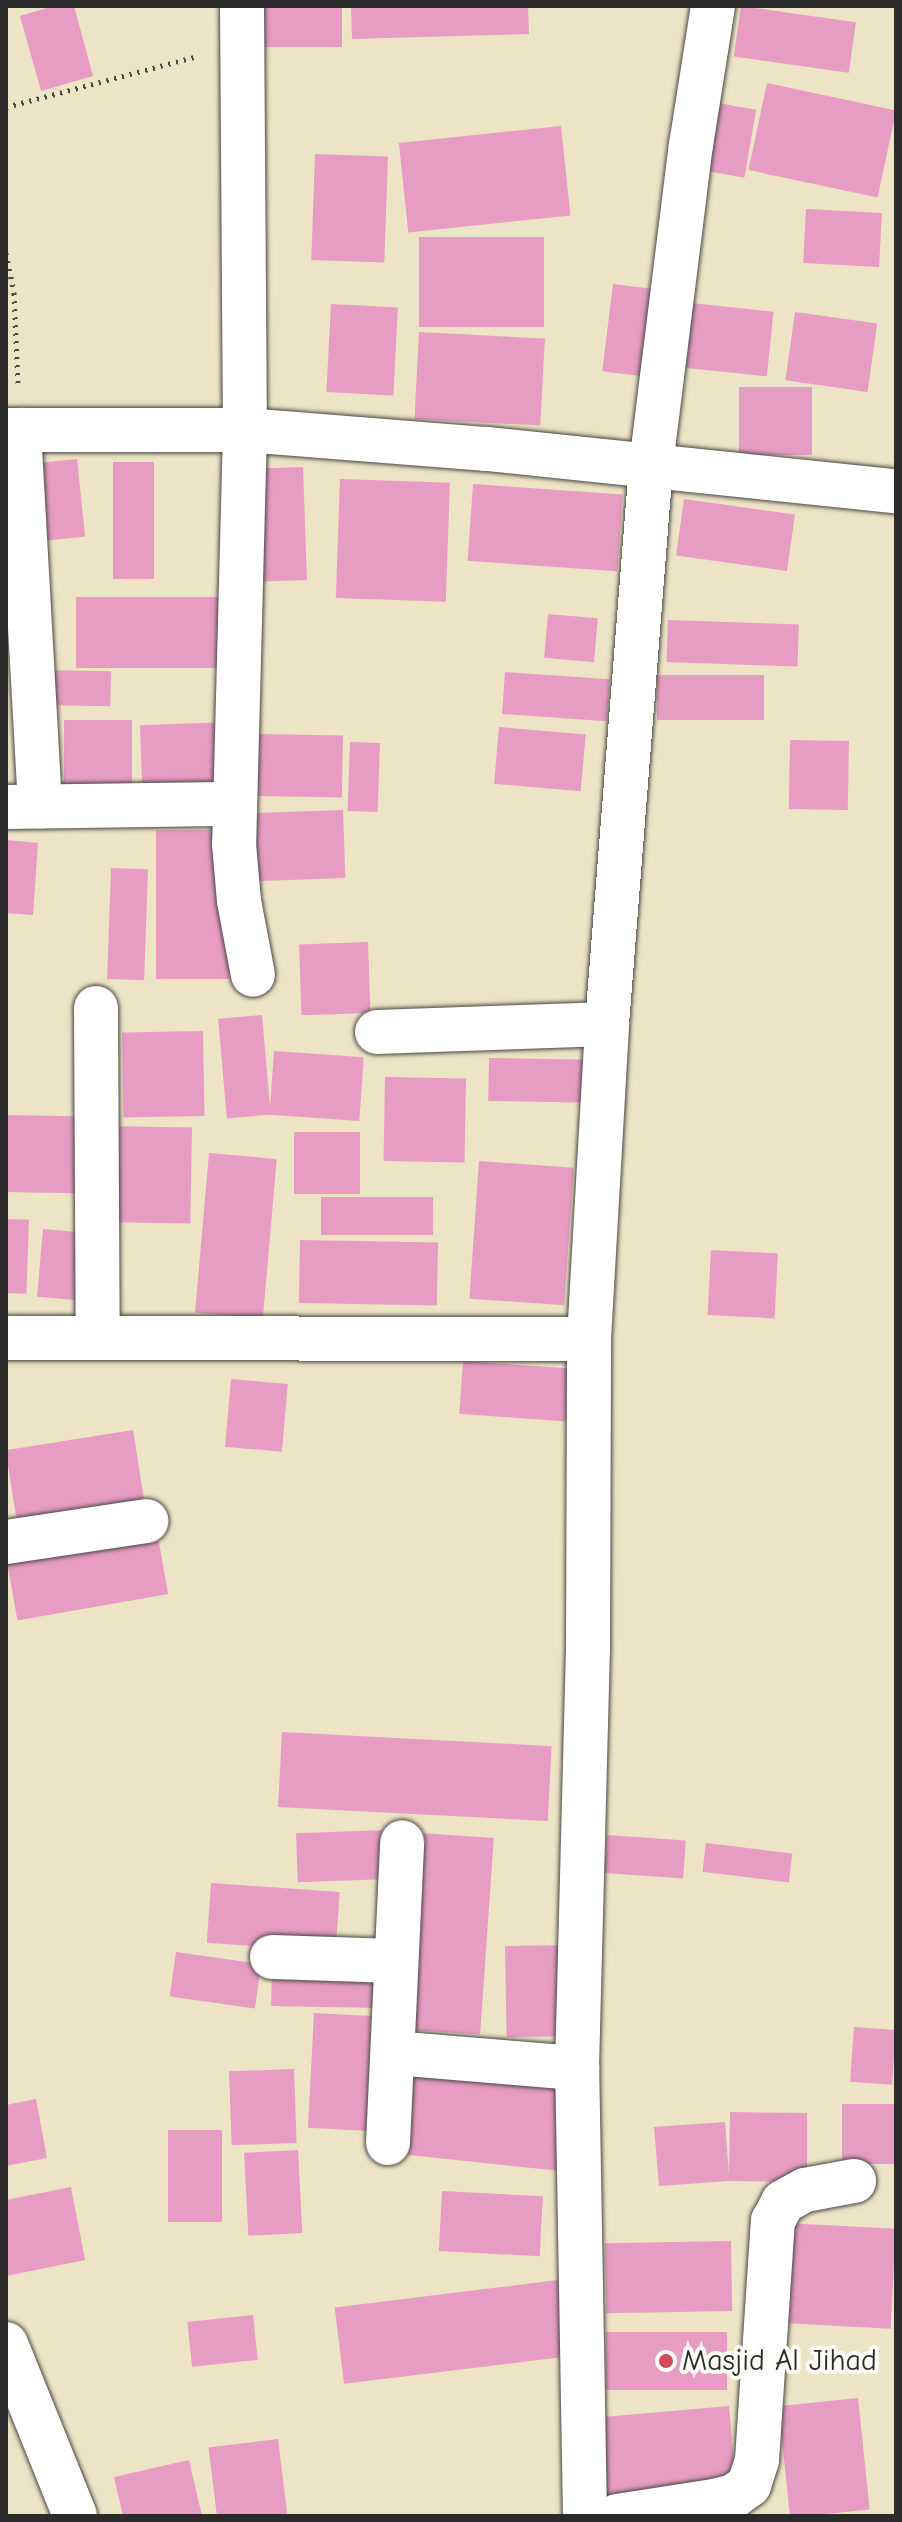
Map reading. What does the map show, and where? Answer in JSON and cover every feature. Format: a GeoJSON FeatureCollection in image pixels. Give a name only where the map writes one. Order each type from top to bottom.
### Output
{"type":"FeatureCollection","features":[{"type":"Feature","properties":{"kind":"street"},"geometry":{"type":"LineString","coordinates":[[585,2516],[577,2068],[588,1650],[589,1339],[607,1024],[651,465],[686,176],[713,6]]}},
{"type":"Feature","properties":{"kind":"street"},"geometry":{"type":"LineString","coordinates":[[244,24],[245,430],[235,804],[239,901],[253,975]]}},
{"type":"Feature","properties":{"kind":"street"},"geometry":{"type":"LineString","coordinates":[[235,804],[23,806],[13,430],[245,430],[651,465],[896,491]]}},
{"type":"Feature","properties":{"kind":"street"},"geometry":{"type":"LineString","coordinates":[[96,1008],[98,1338]]}},
{"type":"Feature","properties":{"kind":"street"},"geometry":{"type":"LineString","coordinates":[[377,1032],[607,1024]]}},
{"type":"Feature","properties":{"kind":"street"},"geometry":{"type":"LineString","coordinates":[[6,1338],[589,1339]]}},
{"type":"Feature","properties":{"kind":"street"},"geometry":{"type":"LineString","coordinates":[[6,1542],[146,1521]]}},
{"type":"Feature","properties":{"kind":"street"},"geometry":{"type":"LineString","coordinates":[[388,2143],[402,1842]]}},
{"type":"Feature","properties":{"kind":"street"},"geometry":{"type":"LineString","coordinates":[[272,1957],[395,1961]]}},
{"type":"Feature","properties":{"kind":"street"},"geometry":{"type":"LineString","coordinates":[[393,2053],[577,2068]]}},
{"type":"Feature","properties":{"kind":"street"},"geometry":{"type":"LineString","coordinates":[[617,2516],[714,2501],[734,2496],[749,2485],[757,2460],[773,2221],[783,2202],[805,2190],[854,2181]]}},
{"type":"Feature","properties":{"kind":"street"},"geometry":{"type":"LineString","coordinates":[[6,2344],[75,2516]]}},
{"type":"Feature","properties":{"kind":"path"},"geometry":{"type":"LineString","coordinates":[[6,107],[244,24]]}},
{"type":"Feature","properties":{"kind":"path"},"geometry":{"type":"LineString","coordinates":[[6,253],[15,304],[13,430]]}},
{"type":"Feature","properties":{"kind":"building"},"geometry":{"type":"Polygon","coordinates":[[[54,6],[74,6],[93,76],[41,91],[20,16],[54,6]]]}},
{"type":"Feature","properties":{"kind":"building"},"geometry":{"type":"Polygon","coordinates":[[[254,6],[342,6],[342,47],[254,47],[254,6]]]}},
{"type":"Feature","properties":{"kind":"building"},"geometry":{"type":"Polygon","coordinates":[[[351,6],[528,6],[529,34],[352,39],[351,6]]]}},
{"type":"Feature","properties":{"kind":"building"},"geometry":{"type":"Polygon","coordinates":[[[741,6],[856,22],[849,73],[734,57],[741,6]]]}},
{"type":"Feature","properties":{"kind":"building"},"geometry":{"type":"Polygon","coordinates":[[[767,83],[896,110],[878,197],[748,170],[767,83]]]}},
{"type":"Feature","properties":{"kind":"building"},"geometry":{"type":"Polygon","coordinates":[[[707,101],[756,110],[744,178],[695,169],[707,101]]]}},
{"type":"Feature","properties":{"kind":"building"},"geometry":{"type":"Polygon","coordinates":[[[561,126],[570,216],[408,233],[399,143],[561,126]]]}},
{"type":"Feature","properties":{"kind":"building"},"geometry":{"type":"Polygon","coordinates":[[[315,154],[388,157],[384,262],[311,260],[315,154]]]}},
{"type":"Feature","properties":{"kind":"building"},"geometry":{"type":"Polygon","coordinates":[[[806,209],[882,213],[879,267],[803,263],[806,209]]]}},
{"type":"Feature","properties":{"kind":"building"},"geometry":{"type":"Polygon","coordinates":[[[419,237],[544,237],[544,327],[419,327],[419,237]]]}},
{"type":"Feature","properties":{"kind":"building"},"geometry":{"type":"Polygon","coordinates":[[[613,284],[659,290],[648,377],[602,371],[613,284]]]}},
{"type":"Feature","properties":{"kind":"building"},"geometry":{"type":"Polygon","coordinates":[[[691,303],[774,312],[767,376],[684,368],[691,303]]]}},
{"type":"Feature","properties":{"kind":"building"},"geometry":{"type":"Polygon","coordinates":[[[331,304],[398,308],[393,395],[326,392],[331,304]]]}},
{"type":"Feature","properties":{"kind":"building"},"geometry":{"type":"Polygon","coordinates":[[[795,312],[877,324],[868,392],[785,380],[795,312]]]}},
{"type":"Feature","properties":{"kind":"building"},"geometry":{"type":"Polygon","coordinates":[[[419,332],[545,339],[540,425],[414,419],[419,332]]]}},
{"type":"Feature","properties":{"kind":"building"},"geometry":{"type":"Polygon","coordinates":[[[739,387],[812,387],[812,455],[739,455],[739,387]]]}},
{"type":"Feature","properties":{"kind":"building"},"geometry":{"type":"Polygon","coordinates":[[[77,459],[85,537],[36,542],[28,464],[77,459]]]}},
{"type":"Feature","properties":{"kind":"building"},"geometry":{"type":"Polygon","coordinates":[[[113,462],[154,462],[154,579],[113,579],[113,462]]]}},
{"type":"Feature","properties":{"kind":"building"},"geometry":{"type":"Polygon","coordinates":[[[303,467],[307,580],[263,581],[259,469],[303,467]]]}},
{"type":"Feature","properties":{"kind":"building"},"geometry":{"type":"Polygon","coordinates":[[[340,479],[450,483],[446,602],[336,598],[340,479]]]}},
{"type":"Feature","properties":{"kind":"building"},"geometry":{"type":"Polygon","coordinates":[[[473,484],[623,494],[617,571],[468,561],[473,484]]]}},
{"type":"Feature","properties":{"kind":"building"},"geometry":{"type":"Polygon","coordinates":[[[684,499],[795,515],[787,571],[676,555],[684,499]]]}},
{"type":"Feature","properties":{"kind":"building"},"geometry":{"type":"Polygon","coordinates":[[[76,597],[228,597],[228,668],[76,668],[76,597]]]}},
{"type":"Feature","properties":{"kind":"building"},"geometry":{"type":"Polygon","coordinates":[[[548,614],[598,618],[594,662],[544,658],[548,614]]]}},
{"type":"Feature","properties":{"kind":"building"},"geometry":{"type":"Polygon","coordinates":[[[668,620],[799,625],[797,667],[667,662],[668,620]]]}},
{"type":"Feature","properties":{"kind":"building"},"geometry":{"type":"Polygon","coordinates":[[[39,670],[111,671],[110,706],[38,705],[39,670]]]}},
{"type":"Feature","properties":{"kind":"building"},"geometry":{"type":"Polygon","coordinates":[[[505,672],[610,679],[607,721],[502,714],[505,672]]]}},
{"type":"Feature","properties":{"kind":"building"},"geometry":{"type":"Polygon","coordinates":[[[657,675],[764,675],[764,720],[657,720],[657,675]]]}},
{"type":"Feature","properties":{"kind":"building"},"geometry":{"type":"Polygon","coordinates":[[[64,720],[132,720],[132,800],[64,800],[64,720]]]}},
{"type":"Feature","properties":{"kind":"building"},"geometry":{"type":"Polygon","coordinates":[[[230,722],[233,796],[143,799],[140,725],[230,722]]]}},
{"type":"Feature","properties":{"kind":"building"},"geometry":{"type":"Polygon","coordinates":[[[499,727],[586,735],[581,791],[494,784],[499,727]]]}},
{"type":"Feature","properties":{"kind":"building"},"geometry":{"type":"Polygon","coordinates":[[[257,734],[343,736],[342,797],[256,796],[257,734]]]}},
{"type":"Feature","properties":{"kind":"building"},"geometry":{"type":"Polygon","coordinates":[[[790,740],[849,741],[848,810],[789,809],[790,740]]]}},
{"type":"Feature","properties":{"kind":"building"},"geometry":{"type":"Polygon","coordinates":[[[350,742],[380,743],[378,812],[348,811],[350,742]]]}},
{"type":"Feature","properties":{"kind":"building"},"geometry":{"type":"Polygon","coordinates":[[[343,810],[345,878],[251,881],[249,813],[343,810]]]}},
{"type":"Feature","properties":{"kind":"building"},"geometry":{"type":"Polygon","coordinates":[[[156,830],[229,830],[229,979],[156,979],[156,830]]]}},
{"type":"Feature","properties":{"kind":"building"},"geometry":{"type":"Polygon","coordinates":[[[6,840],[38,843],[33,915],[6,913],[6,840]]]}},
{"type":"Feature","properties":{"kind":"building"},"geometry":{"type":"Polygon","coordinates":[[[111,868],[148,869],[144,980],[107,979],[111,868]]]}},
{"type":"Feature","properties":{"kind":"building"},"geometry":{"type":"Polygon","coordinates":[[[368,942],[370,1013],[302,1015],[299,944],[368,942]]]}},
{"type":"Feature","properties":{"kind":"building"},"geometry":{"type":"Polygon","coordinates":[[[262,1015],[271,1115],[227,1118],[218,1019],[262,1015]]]}},
{"type":"Feature","properties":{"kind":"building"},"geometry":{"type":"Polygon","coordinates":[[[203,1031],[204,1116],[123,1117],[122,1032],[203,1031]]]}},
{"type":"Feature","properties":{"kind":"building"},"geometry":{"type":"Polygon","coordinates":[[[274,1051],[364,1057],[359,1121],[270,1115],[274,1051]]]}},
{"type":"Feature","properties":{"kind":"building"},"geometry":{"type":"Polygon","coordinates":[[[489,1058],[593,1060],[592,1103],[488,1101],[489,1058]]]}},
{"type":"Feature","properties":{"kind":"building"},"geometry":{"type":"Polygon","coordinates":[[[385,1077],[466,1078],[465,1162],[384,1161],[385,1077]]]}},
{"type":"Feature","properties":{"kind":"building"},"geometry":{"type":"Polygon","coordinates":[[[6,1115],[89,1116],[88,1193],[6,1192],[6,1115]]]}},
{"type":"Feature","properties":{"kind":"building"},"geometry":{"type":"Polygon","coordinates":[[[102,1126],[192,1128],[190,1224],[100,1222],[102,1126]]]}},
{"type":"Feature","properties":{"kind":"building"},"geometry":{"type":"Polygon","coordinates":[[[294,1132],[360,1132],[360,1194],[294,1194],[294,1132]]]}},
{"type":"Feature","properties":{"kind":"building"},"geometry":{"type":"Polygon","coordinates":[[[209,1153],[277,1159],[263,1318],[195,1312],[209,1153]]]}},
{"type":"Feature","properties":{"kind":"building"},"geometry":{"type":"Polygon","coordinates":[[[479,1161],[574,1168],[564,1305],[469,1299],[479,1161]]]}},
{"type":"Feature","properties":{"kind":"building"},"geometry":{"type":"Polygon","coordinates":[[[321,1197],[433,1197],[433,1235],[321,1235],[321,1197]]]}},
{"type":"Feature","properties":{"kind":"building"},"geometry":{"type":"Polygon","coordinates":[[[6,1219],[29,1220],[26,1294],[6,1293],[6,1219]]]}},
{"type":"Feature","properties":{"kind":"building"},"geometry":{"type":"Polygon","coordinates":[[[43,1229],[87,1233],[81,1301],[37,1297],[43,1229]]]}},
{"type":"Feature","properties":{"kind":"building"},"geometry":{"type":"Polygon","coordinates":[[[300,1240],[438,1242],[437,1305],[299,1303],[300,1240]]]}},
{"type":"Feature","properties":{"kind":"building"},"geometry":{"type":"Polygon","coordinates":[[[711,1250],[778,1254],[775,1318],[708,1315],[711,1250]]]}},
{"type":"Feature","properties":{"kind":"building"},"geometry":{"type":"Polygon","coordinates":[[[463,1361],[571,1369],[567,1421],[459,1414],[463,1361]]]}},
{"type":"Feature","properties":{"kind":"building"},"geometry":{"type":"Polygon","coordinates":[[[231,1379],[288,1384],[282,1452],[225,1447],[231,1379]]]}},
{"type":"Feature","properties":{"kind":"building"},"geometry":{"type":"Polygon","coordinates":[[[133,1430],[144,1499],[17,1519],[6,1450],[133,1430]]]}},
{"type":"Feature","properties":{"kind":"building"},"geometry":{"type":"Polygon","coordinates":[[[157,1531],[168,1594],[17,1621],[6,1558],[157,1531]]]}},
{"type":"Feature","properties":{"kind":"building"},"geometry":{"type":"Polygon","coordinates":[[[282,1732],[552,1746],[548,1821],[278,1807],[282,1732]]]}},
{"type":"Feature","properties":{"kind":"building"},"geometry":{"type":"Polygon","coordinates":[[[387,1830],[389,1879],[298,1882],[296,1833],[387,1830]]]}},
{"type":"Feature","properties":{"kind":"building"},"geometry":{"type":"Polygon","coordinates":[[[421,1833],[494,1838],[480,2035],[407,2030],[421,1833]]]}},
{"type":"Feature","properties":{"kind":"building"},"geometry":{"type":"Polygon","coordinates":[[[607,1835],[686,1841],[683,1878],[604,1873],[607,1835]]]}},
{"type":"Feature","properties":{"kind":"building"},"geometry":{"type":"Polygon","coordinates":[[[706,1843],[792,1854],[789,1882],[702,1872],[706,1843]]]}},
{"type":"Feature","properties":{"kind":"building"},"geometry":{"type":"Polygon","coordinates":[[[211,1883],[340,1892],[336,1952],[207,1943],[211,1883]]]}},
{"type":"Feature","properties":{"kind":"building"},"geometry":{"type":"Polygon","coordinates":[[[572,1945],[574,2036],[507,2037],[505,1946],[572,1945]]]}},
{"type":"Feature","properties":{"kind":"building"},"geometry":{"type":"Polygon","coordinates":[[[176,1952],[261,1964],[255,2009],[170,1997],[176,1952]]]}},
{"type":"Feature","properties":{"kind":"building"},"geometry":{"type":"Polygon","coordinates":[[[272,1962],[381,1964],[380,2008],[271,2006],[272,1962]]]}},
{"type":"Feature","properties":{"kind":"building"},"geometry":{"type":"Polygon","coordinates":[[[314,2013],[381,2017],[375,2131],[308,2128],[314,2013]]]}},
{"type":"Feature","properties":{"kind":"building"},"geometry":{"type":"Polygon","coordinates":[[[854,2027],[896,2030],[892,2085],[850,2082],[854,2027]]]}},
{"type":"Feature","properties":{"kind":"building"},"geometry":{"type":"Polygon","coordinates":[[[294,2069],[297,2143],[232,2145],[229,2071],[294,2069]]]}},
{"type":"Feature","properties":{"kind":"building"},"geometry":{"type":"Polygon","coordinates":[[[413,2072],[574,2089],[565,2171],[404,2155],[413,2072]]]}},
{"type":"Feature","properties":{"kind":"building"},"geometry":{"type":"Polygon","coordinates":[[[36,2099],[47,2158],[6,2166],[6,2105],[36,2099]]]}},
{"type":"Feature","properties":{"kind":"building"},"geometry":{"type":"Polygon","coordinates":[[[842,2104],[896,2104],[896,2164],[842,2164],[842,2104]]]}},
{"type":"Feature","properties":{"kind":"building"},"geometry":{"type":"Polygon","coordinates":[[[730,2112],[807,2113],[807,2182],[729,2181],[659,2186],[654,2127],[725,2122],[729,2175],[730,2112]]]}},
{"type":"Feature","properties":{"kind":"building"},"geometry":{"type":"Polygon","coordinates":[[[168,2130],[222,2130],[222,2222],[168,2222],[168,2130]]]}},
{"type":"Feature","properties":{"kind":"building"},"geometry":{"type":"Polygon","coordinates":[[[298,2150],[302,2233],[248,2236],[244,2153],[298,2150]]]}},
{"type":"Feature","properties":{"kind":"building"},"geometry":{"type":"Polygon","coordinates":[[[71,2187],[85,2260],[6,2276],[6,2200],[71,2187]]]}},
{"type":"Feature","properties":{"kind":"building"},"geometry":{"type":"Polygon","coordinates":[[[442,2191],[543,2196],[540,2256],[439,2251],[442,2191]]]}},
{"type":"Feature","properties":{"kind":"building"},"geometry":{"type":"Polygon","coordinates":[[[784,2223],[896,2229],[891,2329],[779,2323],[784,2223]]]}},
{"type":"Feature","properties":{"kind":"building"},"geometry":{"type":"Polygon","coordinates":[[[731,2241],[732,2311],[606,2313],[605,2243],[731,2241]]]}},
{"type":"Feature","properties":{"kind":"building"},"geometry":{"type":"Polygon","coordinates":[[[558,2280],[567,2356],[344,2384],[335,2307],[558,2280]]]}},
{"type":"Feature","properties":{"kind":"building"},"geometry":{"type":"Polygon","coordinates":[[[253,2315],[258,2360],[192,2367],[187,2322],[253,2315]]]}},
{"type":"Feature","properties":{"kind":"building","name":"Masjid Al Jihad"},"geometry":{"type":"Polygon","coordinates":[[[606,2332],[727,2332],[727,2390],[606,2390],[606,2332]]]}},
{"type":"Feature","properties":{"kind":"building"},"geometry":{"type":"Polygon","coordinates":[[[858,2398],[870,2509],[790,2516],[778,2406],[858,2398]]]}},
{"type":"Feature","properties":{"kind":"building"},"geometry":{"type":"Polygon","coordinates":[[[729,2406],[736,2485],[599,2497],[593,2418],[729,2406]]]}},
{"type":"Feature","properties":{"kind":"building"},"geometry":{"type":"Polygon","coordinates":[[[278,2439],[287,2516],[217,2516],[209,2448],[278,2439]]]}},
{"type":"Feature","properties":{"kind":"building"},"geometry":{"type":"Polygon","coordinates":[[[189,2460],[202,2516],[123,2516],[114,2477],[189,2460]]]}},
{"type":"Feature","properties":{"kind":"place","name":"Masjid Al Jihad"},"geometry":{"type":"Point","coordinates":[666,2361]}}]}
